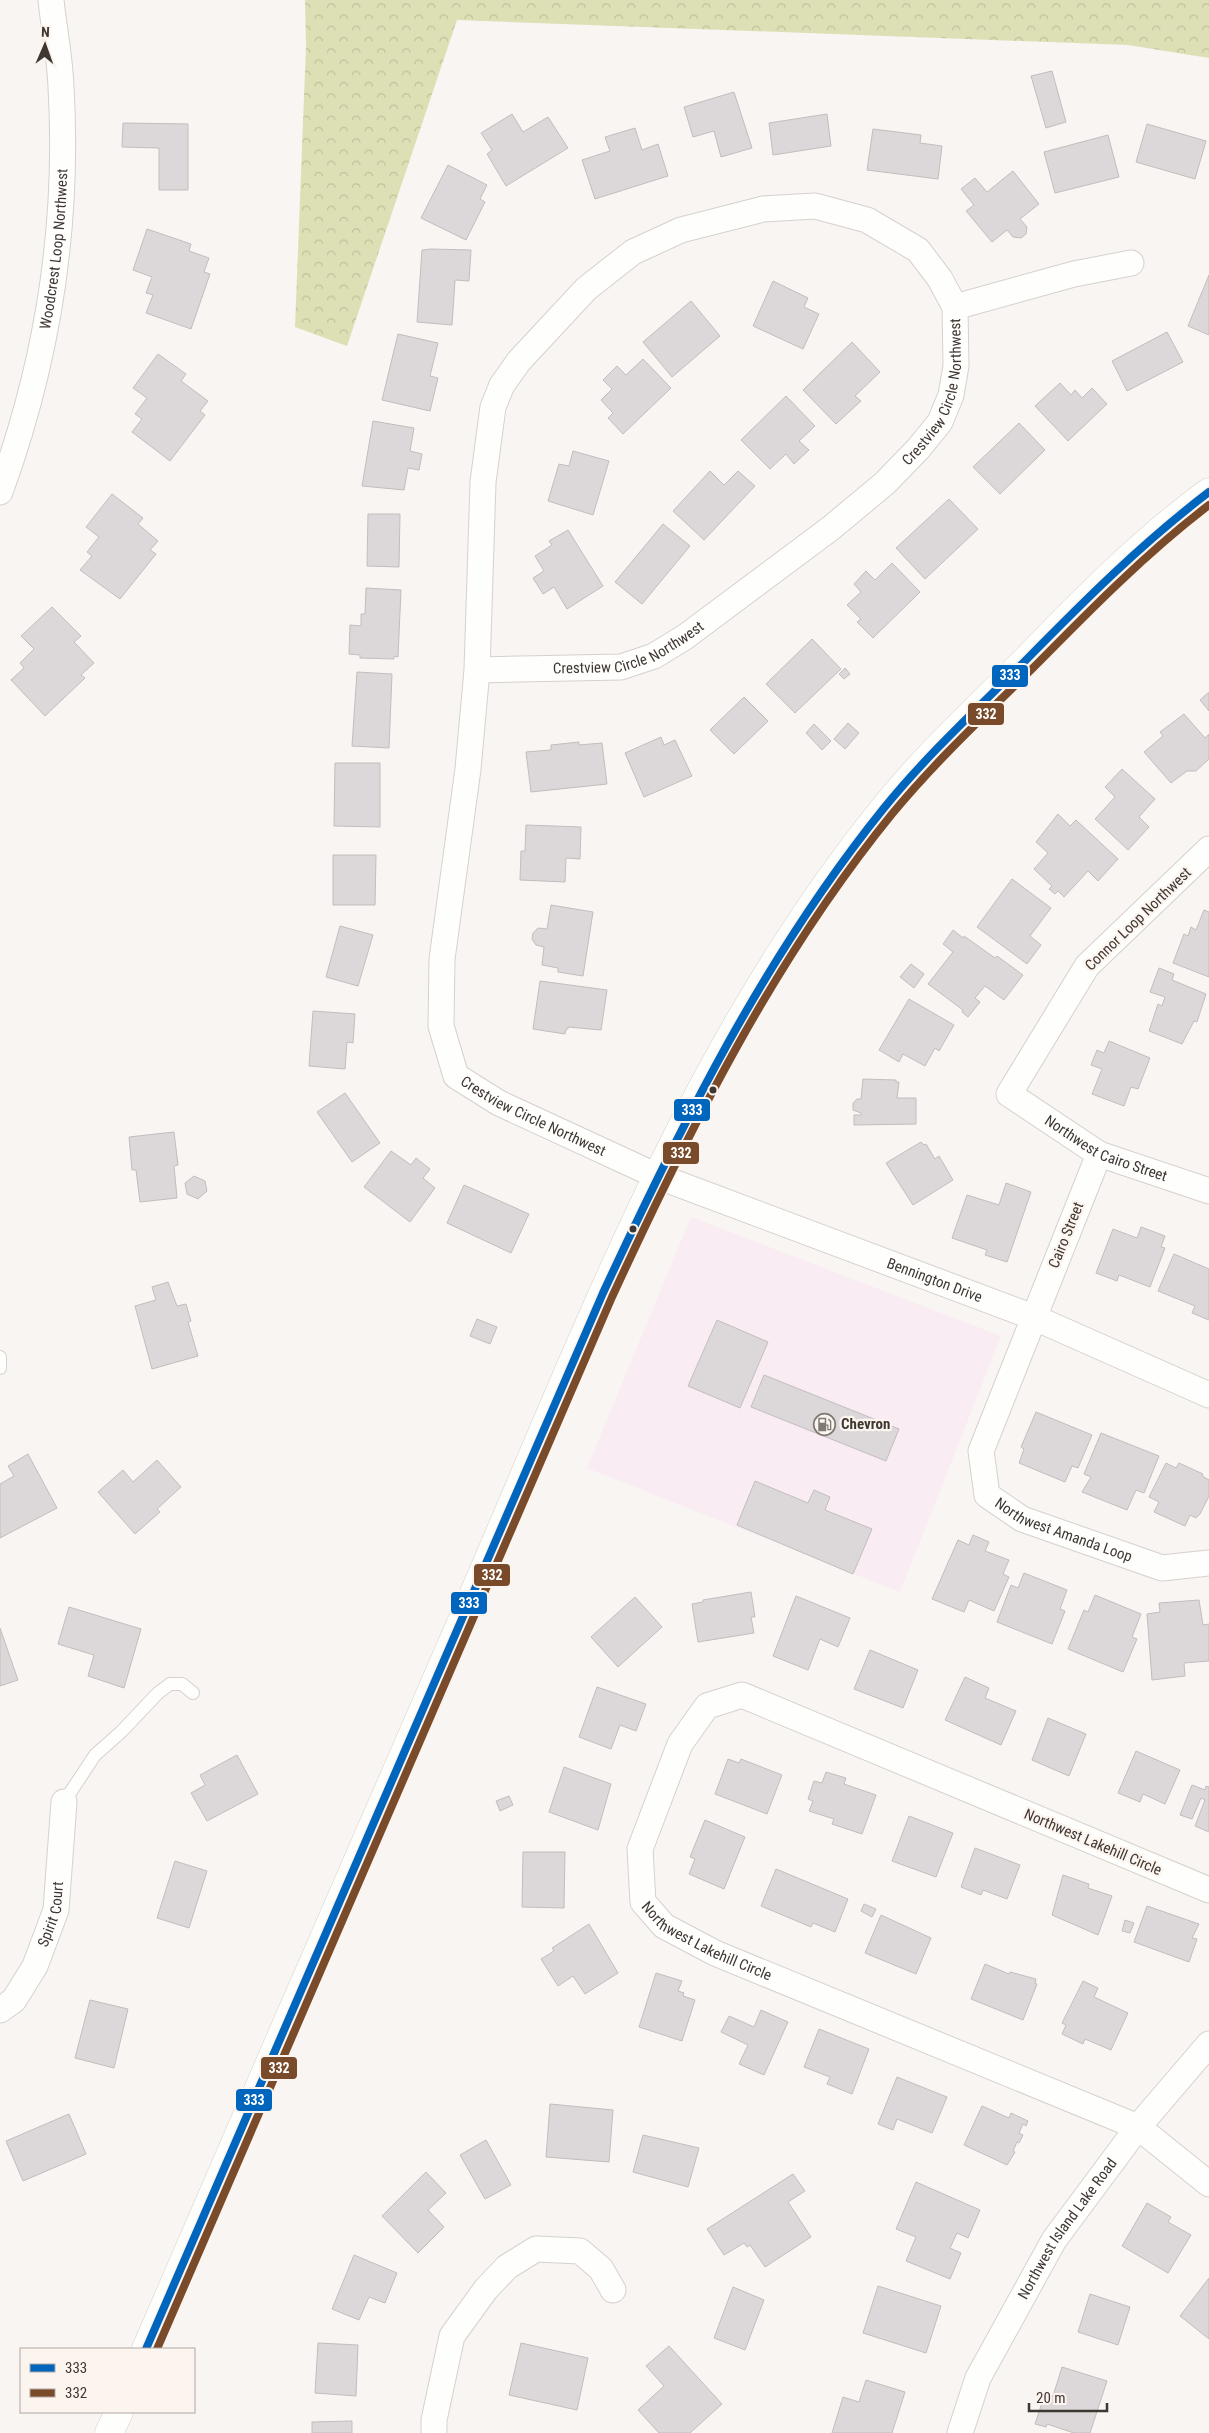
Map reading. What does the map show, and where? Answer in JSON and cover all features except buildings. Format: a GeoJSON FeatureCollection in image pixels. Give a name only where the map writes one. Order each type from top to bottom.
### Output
{"type":"FeatureCollection","features":[{"type":"Feature","properties":{"kind":"main road"},"geometry":{"type":"LineString","coordinates":[[146,2348],[579,1350],[657,1176],[731,1034],[762,982],[813,905],[883,809],[934,753],[1112,572],[1153,535],[1209,492]]}},
{"type":"Feature","properties":{"kind":"main road"},"geometry":{"type":"LineString","coordinates":[[110,2433],[119,2413]]}},
{"type":"Feature","properties":{"kind":"street","name":"Woodcrest Loop Northwest"},"geometry":{"type":"LineString","coordinates":[[0,492],[13,457],[41,355],[54,280],[62,174],[61,86],[51,0]]}},
{"type":"Feature","properties":{"kind":"street","name":"Crestview Circle Northwest"},"geometry":{"type":"LineString","coordinates":[[477,670],[621,667],[654,656],[684,637],[831,528],[885,483],[918,450],[940,422],[951,395],[956,366],[955,307],[940,279],[918,250],[866,220],[815,206],[763,209],[681,230],[633,252],[586,289],[519,361],[502,386],[493,407],[483,482],[477,670],[468,768],[442,959],[441,1026],[456,1076],[499,1103],[657,1176]]}},
{"type":"Feature","properties":{"kind":"street"},"geometry":{"type":"LineString","coordinates":[[955,307],[1074,274],[1131,263]]}},
{"type":"Feature","properties":{"kind":"street","name":"Connor Loop Northwest"},"geometry":{"type":"LineString","coordinates":[[1009,1094],[1087,966],[1209,849]]}},
{"type":"Feature","properties":{"kind":"street","name":"Northwest Cairo Street"},"geometry":{"type":"LineString","coordinates":[[1009,1094],[1100,1154],[1209,1191]]}},
{"type":"Feature","properties":{"kind":"street","name":"Cairo Street"},"geometry":{"type":"LineString","coordinates":[[1033,1317],[1100,1154]]}},
{"type":"Feature","properties":{"kind":"street","name":"Bennington Drive"},"geometry":{"type":"LineString","coordinates":[[657,1176],[1033,1317],[1209,1395]]}},
{"type":"Feature","properties":{"kind":"street","name":"Northwest Amanda Loop"},"geometry":{"type":"LineString","coordinates":[[1033,1317],[980,1451],[987,1496],[1022,1519],[1162,1568],[1209,1563]]}},
{"type":"Feature","properties":{"kind":"street","name":"Northwest Lakehill Circle"},"geometry":{"type":"LineString","coordinates":[[1209,1890],[742,1695],[707,1706],[680,1744],[640,1849],[643,1902],[664,1926],[716,1953],[1138,2127],[1209,2184]]}},
{"type":"Feature","properties":{"kind":"street","name":"Spirit Court"},"geometry":{"type":"LineString","coordinates":[[0,2010],[14,2000],[35,1966],[56,1910],[64,1802]]}},
{"type":"Feature","properties":{"kind":"street","name":"Northwest Island Lake Road"},"geometry":{"type":"LineString","coordinates":[[960,2433],[978,2378],[1054,2240],[1138,2127],[1209,2044]]}},
{"type":"Feature","properties":{"kind":"street"},"geometry":{"type":"LineString","coordinates":[[434,2433],[434,2420],[452,2336],[486,2289],[507,2267],[536,2250],[580,2251],[601,2269],[613,2290]]}},
{"type":"Feature","properties":{"kind":"lane"},"geometry":{"type":"LineString","coordinates":[[0,1357],[0,1368]]}},
{"type":"Feature","properties":{"kind":"lane"},"geometry":{"type":"LineString","coordinates":[[64,1802],[95,1755],[121,1732],[158,1693],[170,1684],[182,1684],[194,1693]]}},
{"type":"Feature","properties":{"kind":"shaded area"},"geometry":{"type":"Polygon","coordinates":[[[691,1217],[1001,1336],[900,1592],[587,1468],[691,1217]]]}},
{"type":"Feature","properties":{"kind":"green space"},"geometry":{"type":"Polygon","coordinates":[[[305,0],[1209,0],[1209,58],[1128,45],[457,20],[347,346],[295,327],[306,46],[305,0]]]}},
{"type":"Feature","properties":{"kind":"transit line","name":"333"},"geometry":{"type":"LineString","coordinates":[[146,2348],[603,1293],[664,1166],[729,1042],[801,921],[841,864],[900,788],[1091,595],[1160,531],[1209,492]]}},
{"type":"Feature","properties":{"kind":"transit line","name":"332"},"geometry":{"type":"LineString","coordinates":[[157,2348],[612,1297],[672,1171],[737,1046],[809,927],[849,869],[908,795],[960,740],[1096,605],[1162,543],[1209,505]]}},
{"type":"Feature","properties":{"kind":"place","name":"Chevron"},"geometry":{"type":"Point","coordinates":[825,1424]}}]}
